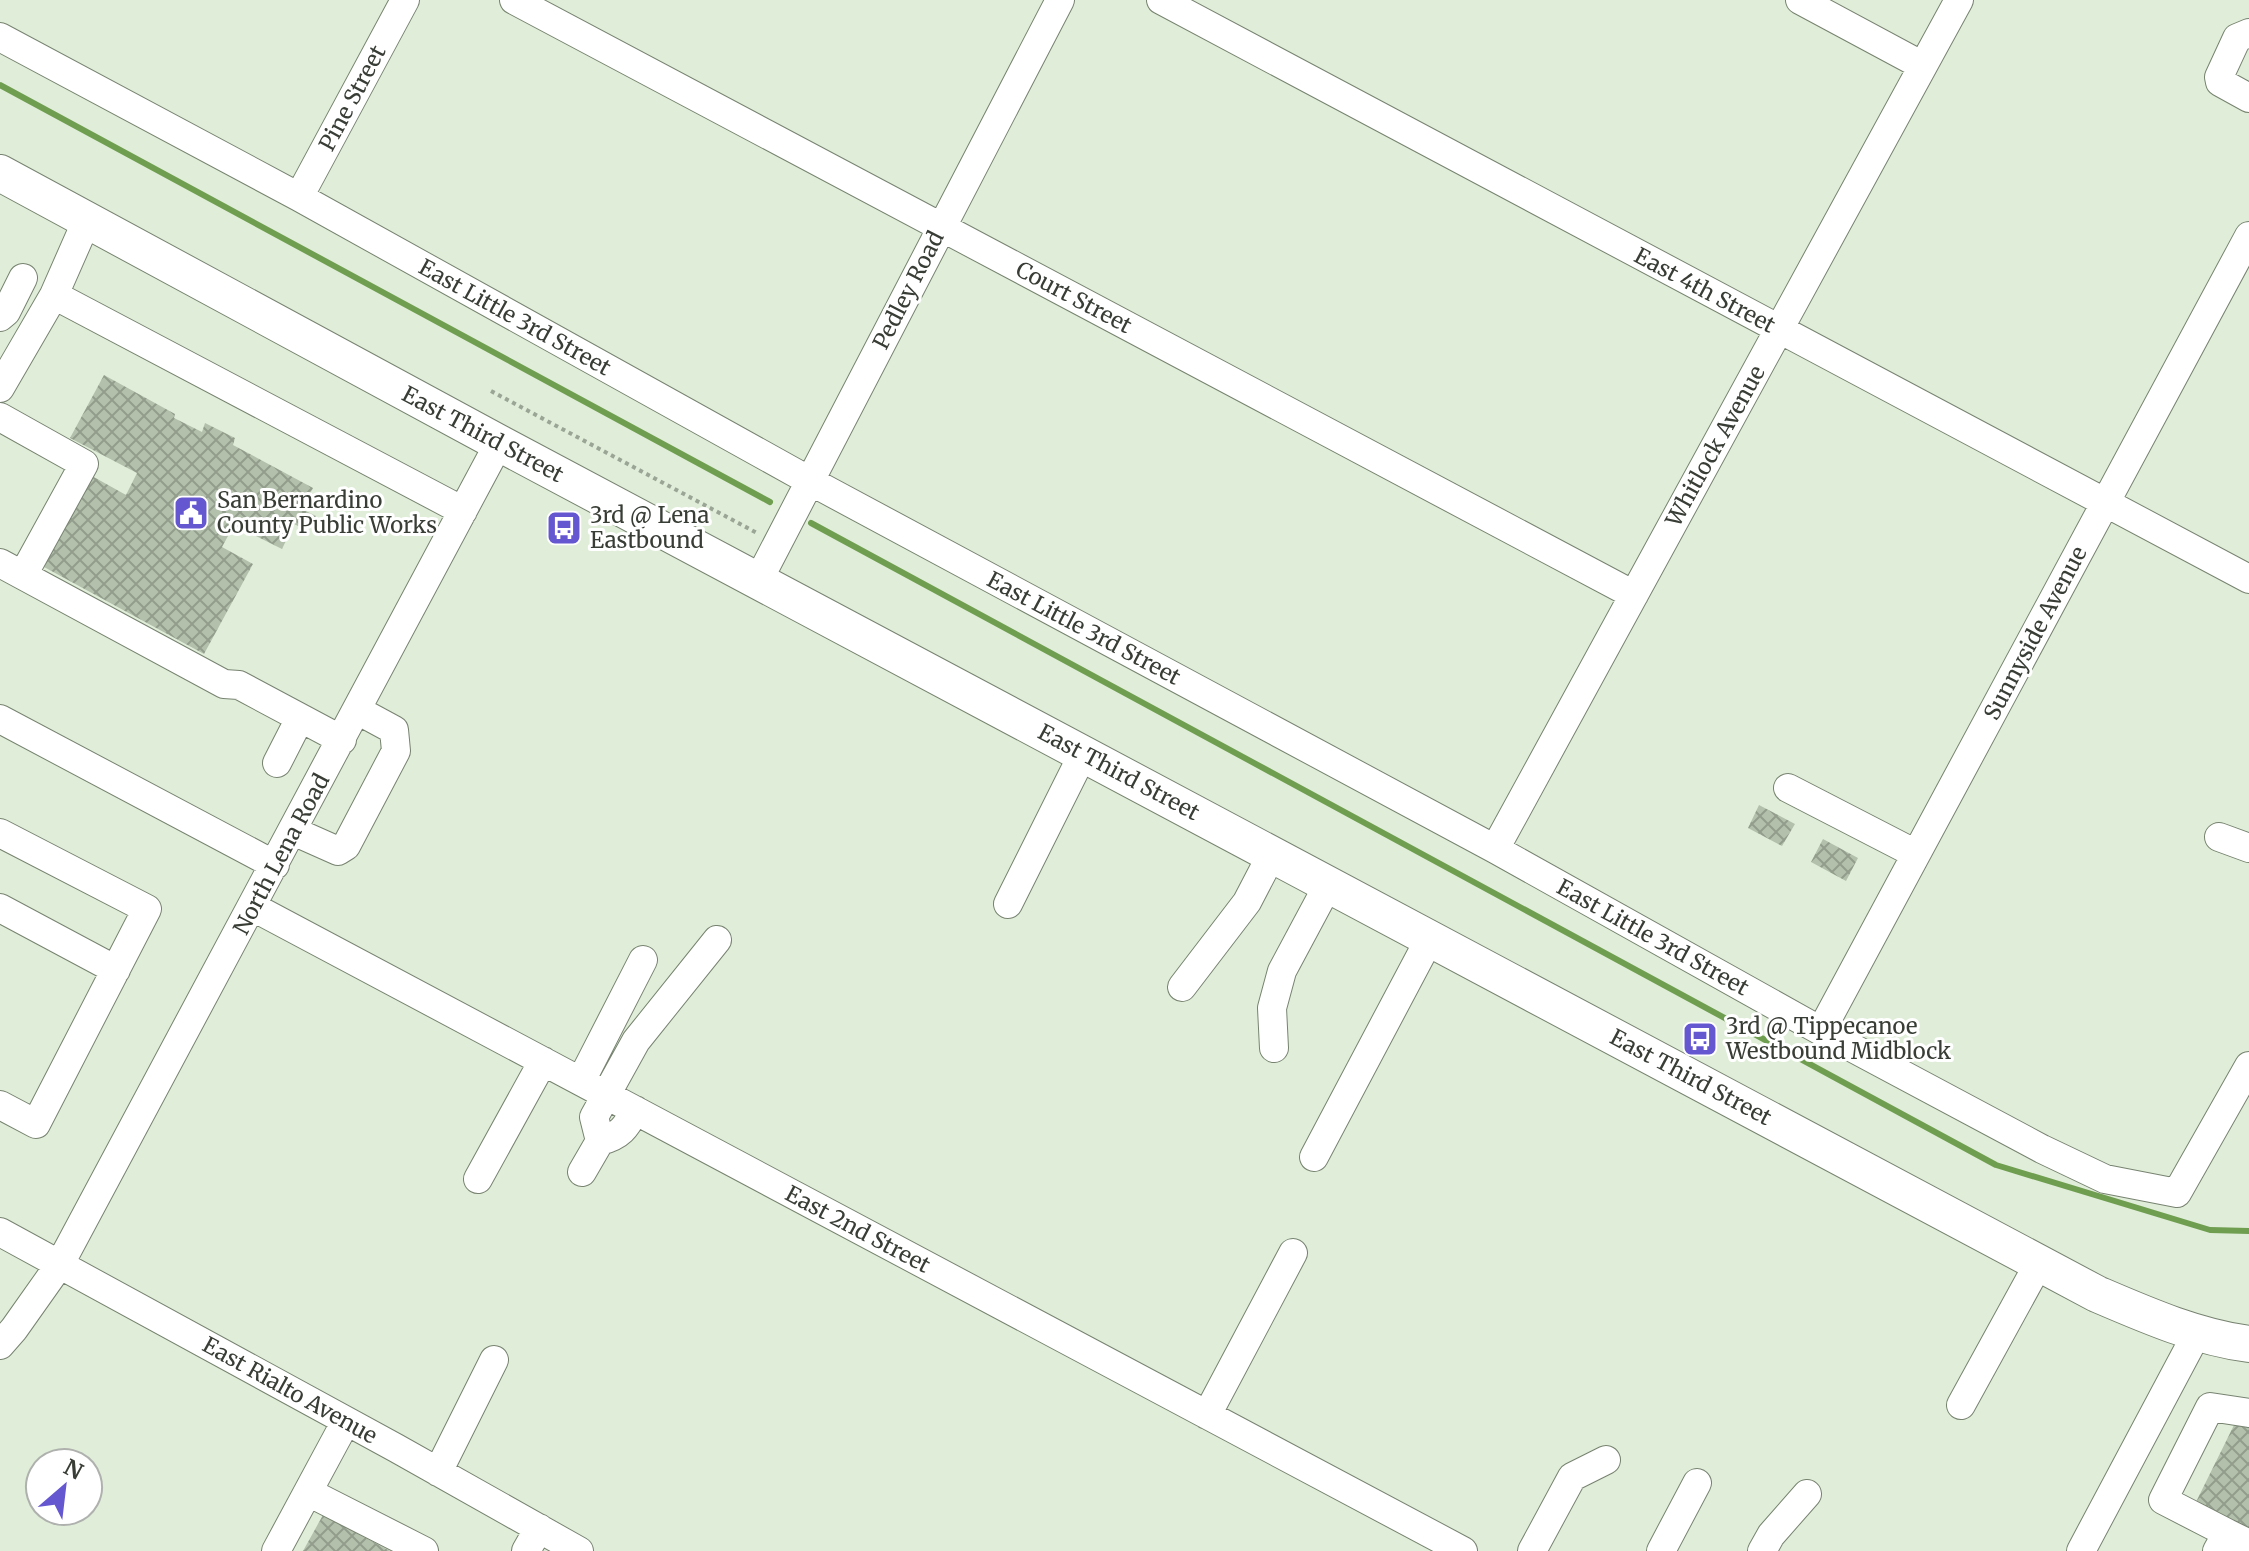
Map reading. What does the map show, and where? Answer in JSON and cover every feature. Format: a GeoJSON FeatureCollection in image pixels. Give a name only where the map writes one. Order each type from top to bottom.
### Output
{"type":"FeatureCollection","features":[{"type":"Feature","properties":{"kind":"main road","name":"East Third Street"},"geometry":{"type":"LineString","coordinates":[[0,173],[499,443],[2097,1294],[2197,1333],[2249,1344]]}},
{"type":"Feature","properties":{"kind":"street","name":"Pine Street"},"geometry":{"type":"LineString","coordinates":[[299,197],[405,0]]}},
{"type":"Feature","properties":{"kind":"street","name":"Court Street"},"geometry":{"type":"LineString","coordinates":[[514,0],[1634,595]]}},
{"type":"Feature","properties":{"kind":"street","name":"Pedley Road"},"geometry":{"type":"LineString","coordinates":[[758,581],[1060,0]]}},
{"type":"Feature","properties":{"kind":"street","name":"East 4th Street"},"geometry":{"type":"LineString","coordinates":[[1161,0],[2249,579]]}},
{"type":"Feature","properties":{"kind":"street"},"geometry":{"type":"LineString","coordinates":[[1800,0],[1923,66]]}},
{"type":"Feature","properties":{"kind":"street","name":"Whitlock Avenue"},"geometry":{"type":"LineString","coordinates":[[1495,849],[1959,0]]}},
{"type":"Feature","properties":{"kind":"street"},"geometry":{"type":"LineString","coordinates":[[2249,33],[2232,44],[2219,77],[2220,82],[2249,98]]}},
{"type":"Feature","properties":{"kind":"street","name":"East Little 3rd Street"},"geometry":{"type":"LineString","coordinates":[[0,37],[299,197],[810,481],[1495,849],[1821,1031],[2042,1149],[2105,1179],[2177,1193],[2249,1066]]}},
{"type":"Feature","properties":{"kind":"street"},"geometry":{"type":"LineString","coordinates":[[2,379],[54,295],[87,220]]}},
{"type":"Feature","properties":{"kind":"street","name":"Sunnyside Avenue"},"geometry":{"type":"LineString","coordinates":[[1821,1031],[2249,236]]}},
{"type":"Feature","properties":{"kind":"street"},"geometry":{"type":"LineString","coordinates":[[0,317],[6,312],[23,278]]}},
{"type":"Feature","properties":{"kind":"street"},"geometry":{"type":"LineString","coordinates":[[54,295],[463,511]]}},
{"type":"Feature","properties":{"kind":"street"},"geometry":{"type":"LineString","coordinates":[[0,417],[84,464],[43,538],[11,569],[224,684],[239,685],[342,740]]}},
{"type":"Feature","properties":{"kind":"street","name":"North Lena Road"},"geometry":{"type":"LineString","coordinates":[[0,1345],[60,1264],[499,443]]}},
{"type":"Feature","properties":{"kind":"street"},"geometry":{"type":"LineString","coordinates":[[293,831],[338,851],[346,846],[361,819],[396,751],[394,730],[357,710]]}},
{"type":"Feature","properties":{"kind":"street"},"geometry":{"type":"LineString","coordinates":[[277,763],[300,718]]}},
{"type":"Feature","properties":{"kind":"street"},"geometry":{"type":"LineString","coordinates":[[0,719],[275,865]]}},
{"type":"Feature","properties":{"kind":"street"},"geometry":{"type":"LineString","coordinates":[[1008,904],[1083,754]]}},
{"type":"Feature","properties":{"kind":"street"},"geometry":{"type":"LineString","coordinates":[[1788,788],[1916,854]]}},
{"type":"Feature","properties":{"kind":"street"},"geometry":{"type":"LineString","coordinates":[[0,833],[147,909],[36,1124],[0,1105]]}},
{"type":"Feature","properties":{"kind":"street"},"geometry":{"type":"LineString","coordinates":[[2219,837],[2249,848]]}},
{"type":"Feature","properties":{"kind":"street"},"geometry":{"type":"LineString","coordinates":[[1182,987],[1247,902],[1272,854]]}},
{"type":"Feature","properties":{"kind":"street"},"geometry":{"type":"LineString","coordinates":[[1274,1048],[1272,1008],[1282,971],[1328,885]]}},
{"type":"Feature","properties":{"kind":"street","name":"East 2nd Street"},"geometry":{"type":"LineString","coordinates":[[253,907],[1207,1415],[1418,1540],[1463,1551]]}},
{"type":"Feature","properties":{"kind":"street"},"geometry":{"type":"LineString","coordinates":[[0,908],[116,970]]}},
{"type":"Feature","properties":{"kind":"street"},"geometry":{"type":"LineString","coordinates":[[1314,1157],[1430,938]]}},
{"type":"Feature","properties":{"kind":"street"},"geometry":{"type":"LineString","coordinates":[[593,1088],[636,1041],[717,940]]}},
{"type":"Feature","properties":{"kind":"street"},"geometry":{"type":"LineString","coordinates":[[600,1141],[594,1117],[593,1088],[643,960]]}},
{"type":"Feature","properties":{"kind":"street"},"geometry":{"type":"LineString","coordinates":[[478,1179],[543,1061]]}},
{"type":"Feature","properties":{"kind":"street"},"geometry":{"type":"LineString","coordinates":[[582,1172],[600,1141],[617,1136],[635,1110]]}},
{"type":"Feature","properties":{"kind":"street","name":"East Rialto Avenue"},"geometry":{"type":"LineString","coordinates":[[0,1232],[438,1472],[532,1540],[579,1551]]}},
{"type":"Feature","properties":{"kind":"street"},"geometry":{"type":"LineString","coordinates":[[1207,1415],[1293,1253]]}},
{"type":"Feature","properties":{"kind":"street"},"geometry":{"type":"LineString","coordinates":[[1956,1401],[2032,1259]]}},
{"type":"Feature","properties":{"kind":"street"},"geometry":{"type":"LineString","coordinates":[[2081,1551],[2197,1333]]}},
{"type":"Feature","properties":{"kind":"street"},"geometry":{"type":"LineString","coordinates":[[438,1472],[494,1360]]}},
{"type":"Feature","properties":{"kind":"street"},"geometry":{"type":"LineString","coordinates":[[2231,1543],[2163,1500],[2210,1407],[2249,1413]]}},
{"type":"Feature","properties":{"kind":"street"},"geometry":{"type":"LineString","coordinates":[[276,1551],[346,1421]]}},
{"type":"Feature","properties":{"kind":"street"},"geometry":{"type":"LineString","coordinates":[[1532,1551],[1572,1477],[1606,1460]]}},
{"type":"Feature","properties":{"kind":"street"},"geometry":{"type":"LineString","coordinates":[[1661,1551],[1697,1483]]}},
{"type":"Feature","properties":{"kind":"street"},"geometry":{"type":"LineString","coordinates":[[308,1492],[424,1551]]}},
{"type":"Feature","properties":{"kind":"street"},"geometry":{"type":"LineString","coordinates":[[1762,1551],[1771,1535],[1807,1494]]}},
{"type":"Feature","properties":{"kind":"path"},"geometry":{"type":"LineString","coordinates":[[491,391],[777,543]]}},
{"type":"Feature","properties":{"kind":"building","name":"San Bernardino County Public Works"},"geometry":{"type":"Polygon","coordinates":[[[104,375],[202,432],[205,423],[235,438],[233,445],[313,488],[302,509],[316,516],[306,530],[294,524],[282,549],[234,525],[222,547],[253,564],[204,654],[44,567],[92,476],[126,495],[137,473],[70,438],[104,375]]]}},
{"type":"Feature","properties":{"kind":"building"},"geometry":{"type":"Polygon","coordinates":[[[1759,805],[1795,824],[1782,846],[1748,828],[1759,805]]]}},
{"type":"Feature","properties":{"kind":"building"},"geometry":{"type":"Polygon","coordinates":[[[1823,839],[1858,858],[1846,881],[1811,862],[1823,839]]]}},
{"type":"Feature","properties":{"kind":"building"},"geometry":{"type":"Polygon","coordinates":[[[2237,1419],[2249,1425],[2249,1530],[2196,1502],[2237,1419]]]}},
{"type":"Feature","properties":{"kind":"building"},"geometry":{"type":"Polygon","coordinates":[[[323,1515],[390,1551],[303,1551],[323,1515]]]}},
{"type":"Feature","properties":{"kind":"waterway"},"geometry":{"type":"LineString","coordinates":[[0,85],[770,502]]}},
{"type":"Feature","properties":{"kind":"waterway"},"geometry":{"type":"LineString","coordinates":[[811,523],[1996,1165],[2210,1230],[2249,1231]]}},
{"type":"Feature","properties":{"kind":"place","name":"San Bernardino County Public Works"},"geometry":{"type":"Point","coordinates":[191,513]}},
{"type":"Feature","properties":{"kind":"place","name":"3rd @ Lena Eastbound"},"geometry":{"type":"Point","coordinates":[564,528]}},
{"type":"Feature","properties":{"kind":"place","name":"3rd @ Tippecanoe Westbound Midblock"},"geometry":{"type":"Point","coordinates":[1700,1039]}}]}
